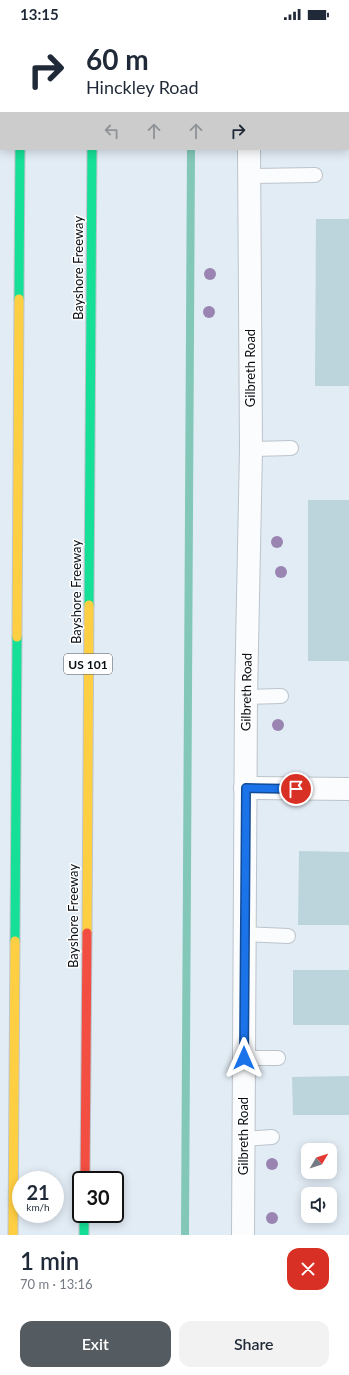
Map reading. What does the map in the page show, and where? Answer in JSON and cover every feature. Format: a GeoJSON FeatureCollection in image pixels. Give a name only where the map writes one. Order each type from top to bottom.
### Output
{"type":"FeatureCollection","features":[{"type":"Feature","properties":{"kind":"highway"},"geometry":{"type":"LineString","coordinates":[[13,1235],[20,150]]}},
{"type":"Feature","properties":{"kind":"highway","name":"Bayshore Freeway"},"geometry":{"type":"LineString","coordinates":[[85,1171],[92,150]]}},
{"type":"Feature","properties":{"kind":"highway"},"geometry":{"type":"LineString","coordinates":[[84,1223],[84,1235]]}},
{"type":"Feature","properties":{"kind":"street","name":"Gilbreth Road"},"geometry":{"type":"LineString","coordinates":[[243,1235],[246,697],[251,449],[249,150]]}},
{"type":"Feature","properties":{"kind":"street"},"geometry":{"type":"LineString","coordinates":[[246,788],[349,789]]}},
{"type":"Feature","properties":{"kind":"lane"},"geometry":{"type":"LineString","coordinates":[[249,176],[315,175]]}},
{"type":"Feature","properties":{"kind":"lane"},"geometry":{"type":"LineString","coordinates":[[251,449],[291,448]]}},
{"type":"Feature","properties":{"kind":"lane"},"geometry":{"type":"LineString","coordinates":[[246,697],[281,696]]}},
{"type":"Feature","properties":{"kind":"lane"},"geometry":{"type":"LineString","coordinates":[[244,934],[288,936]]}},
{"type":"Feature","properties":{"kind":"lane"},"geometry":{"type":"LineString","coordinates":[[244,1058],[278,1058]]}},
{"type":"Feature","properties":{"kind":"lane"},"geometry":{"type":"LineString","coordinates":[[243,1139],[272,1137]]}},
{"type":"Feature","properties":{"kind":"building"},"geometry":{"type":"Polygon","coordinates":[[[316,219],[349,219],[349,386],[315,386],[316,219]]]}},
{"type":"Feature","properties":{"kind":"building"},"geometry":{"type":"Polygon","coordinates":[[[308,500],[349,500],[349,661],[308,661],[308,500]]]}},
{"type":"Feature","properties":{"kind":"building"},"geometry":{"type":"Polygon","coordinates":[[[299,851],[349,852],[349,925],[298,925],[299,851]]]}},
{"type":"Feature","properties":{"kind":"building"},"geometry":{"type":"Polygon","coordinates":[[[293,970],[349,970],[349,1025],[293,1025],[293,970]]]}},
{"type":"Feature","properties":{"kind":"building"},"geometry":{"type":"Polygon","coordinates":[[[349,1076],[349,1115],[293,1115],[292,1077],[349,1076]]]}},
{"type":"Feature","properties":{"kind":"waterway"},"geometry":{"type":"LineString","coordinates":[[185,1235],[191,150]]}},
{"type":"Feature","properties":{"kind":"traffic: fast"},"geometry":{"type":"LineString","coordinates":[[19,299],[20,150]]}},
{"type":"Feature","properties":{"kind":"traffic: fast"},"geometry":{"type":"LineString","coordinates":[[89,605],[92,150]]}},
{"type":"Feature","properties":{"kind":"traffic: fast"},"geometry":{"type":"LineString","coordinates":[[15,941],[17,637]]}},
{"type":"Feature","properties":{"kind":"traffic: fast"},"geometry":{"type":"LineString","coordinates":[[84,1223],[84,1235]]}},
{"type":"Feature","properties":{"kind":"traffic: slow"},"geometry":{"type":"LineString","coordinates":[[17,637],[19,299]]}},
{"type":"Feature","properties":{"kind":"traffic: slow"},"geometry":{"type":"LineString","coordinates":[[87,933],[89,605]]}},
{"type":"Feature","properties":{"kind":"traffic: slow"},"geometry":{"type":"LineString","coordinates":[[13,1235],[15,941]]}},
{"type":"Feature","properties":{"kind":"traffic: jam"},"geometry":{"type":"LineString","coordinates":[[85,1171],[87,933]]}},
{"type":"Feature","properties":{"kind":"route"},"geometry":{"type":"LineString","coordinates":[[244,1058],[246,788],[296,789]]}}]}
